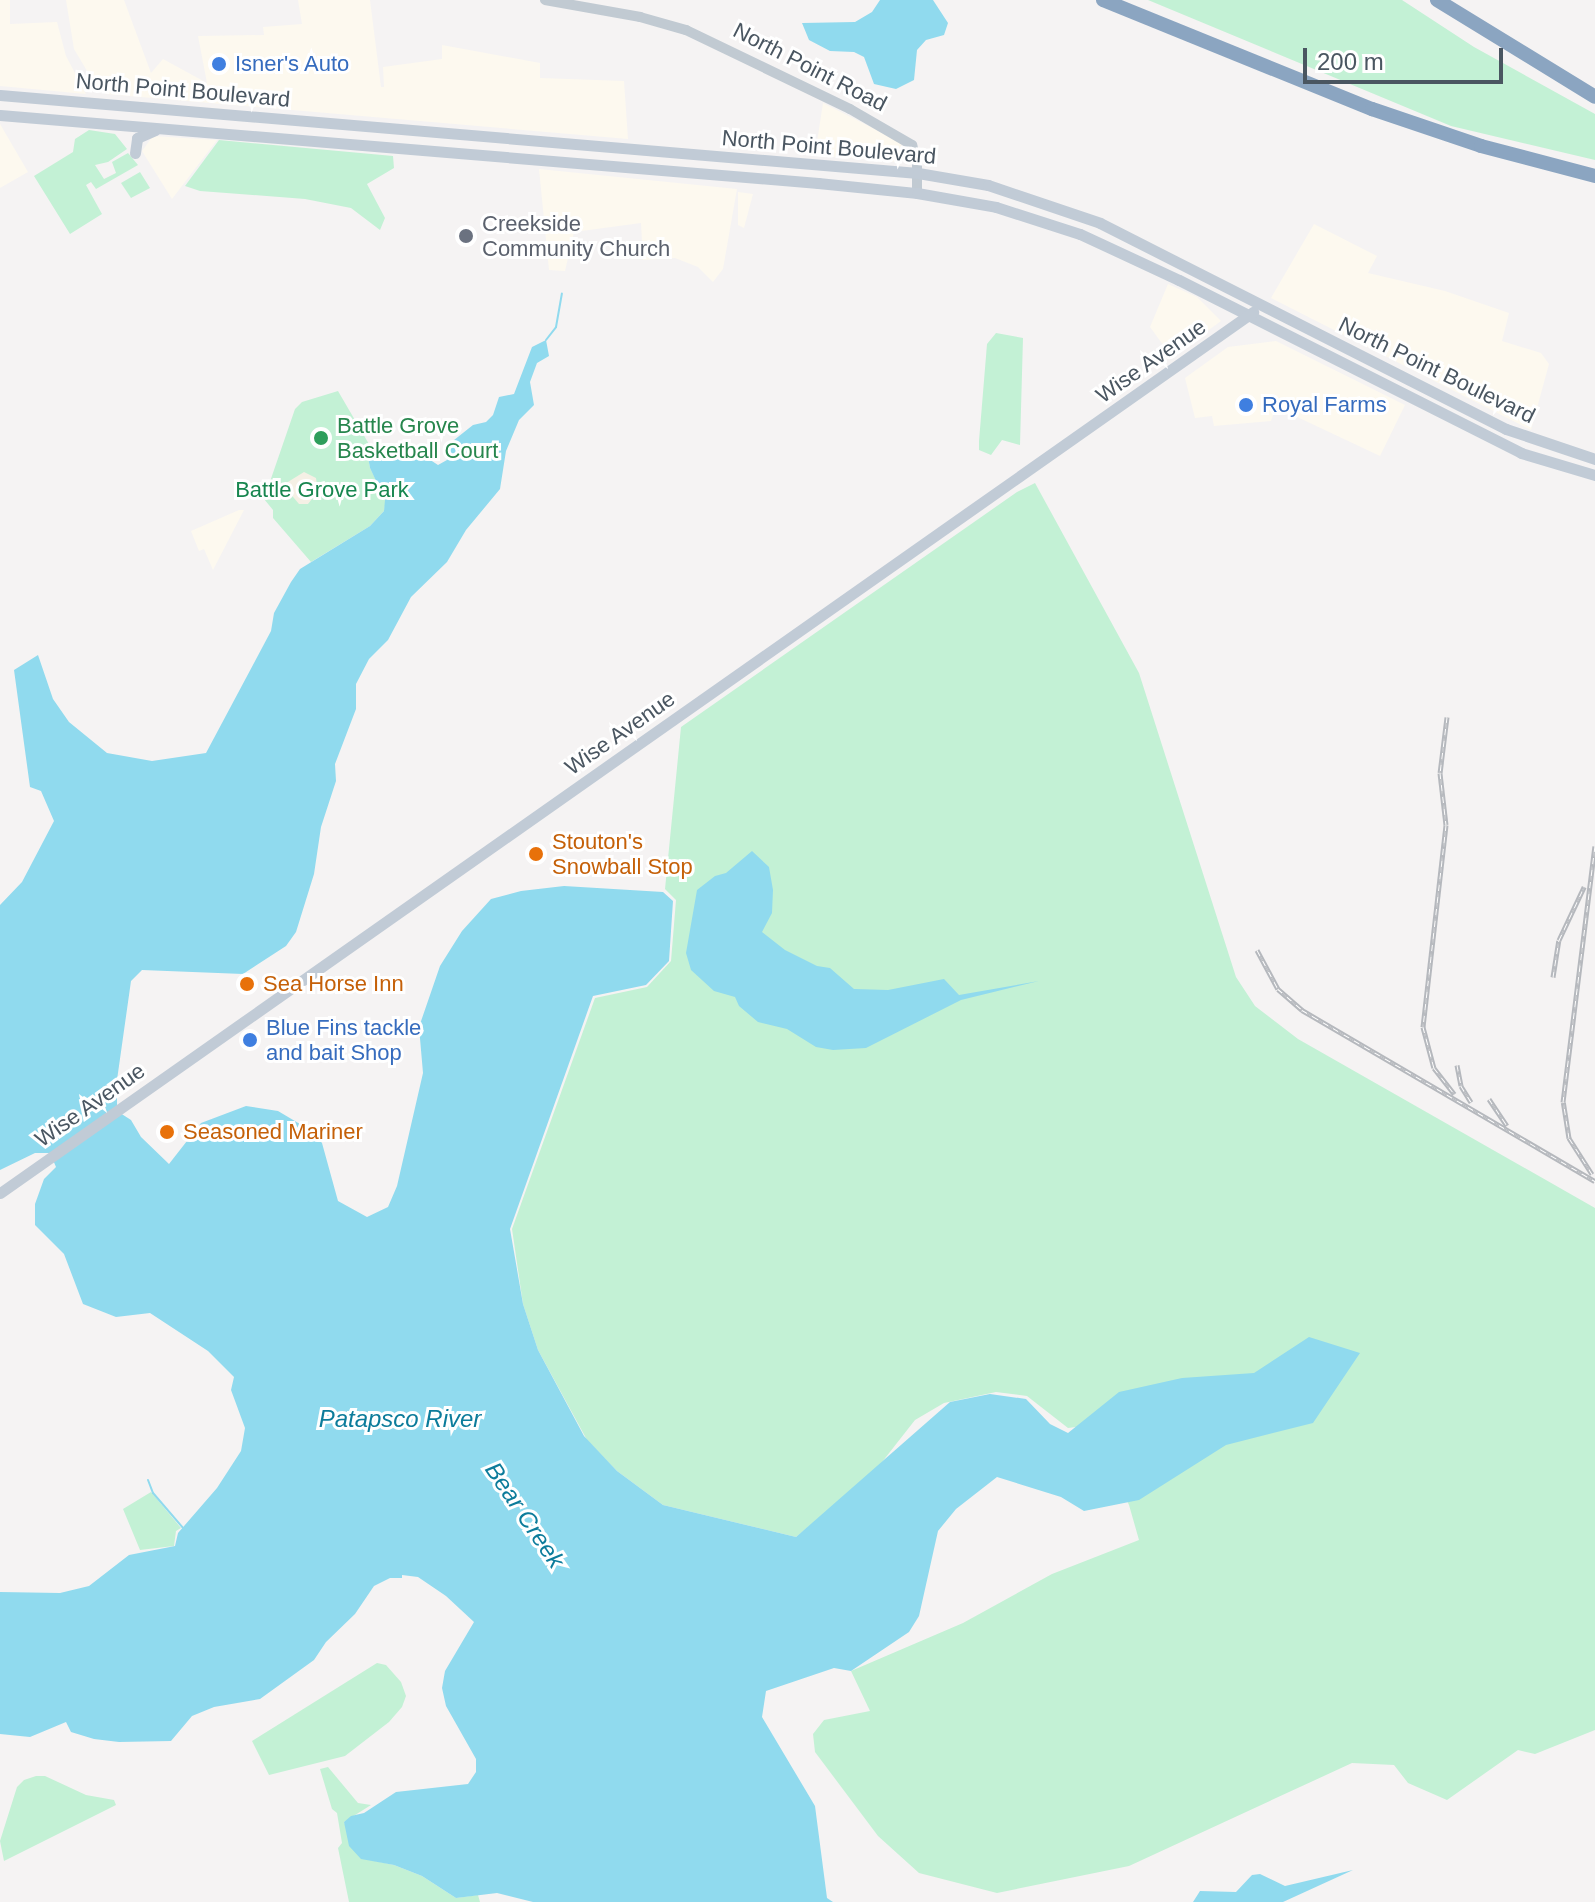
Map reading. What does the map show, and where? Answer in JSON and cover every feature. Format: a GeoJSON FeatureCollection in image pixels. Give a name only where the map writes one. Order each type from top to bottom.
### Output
{"type":"FeatureCollection","features":[{"type":"Feature","properties":{"kind":"highway"},"geometry":{"type":"LineString","coordinates":[[1103,0],[1372,109],[1481,146],[1595,176]]}},
{"type":"Feature","properties":{"kind":"highway"},"geometry":{"type":"LineString","coordinates":[[1437,0],[1595,97]]}},
{"type":"Feature","properties":{"kind":"main road","name":"North Point Boulevard"},"geometry":{"type":"LineString","coordinates":[[0,95],[918,173],[988,185],[1064,208],[1141,242],[1520,435],[1595,459]]}},
{"type":"Feature","properties":{"kind":"main road","name":"North Point Boulevard"},"geometry":{"type":"LineString","coordinates":[[0,115],[917,193],[973,201],[1041,219],[1097,241],[1485,437],[1521,453],[1595,475]]}},
{"type":"Feature","properties":{"kind":"main road"},"geometry":{"type":"LineString","coordinates":[[299,139],[301,120]]}},
{"type":"Feature","properties":{"kind":"main road"},"geometry":{"type":"LineString","coordinates":[[135,153],[137,138],[162,128]]}},
{"type":"Feature","properties":{"kind":"main road"},"geometry":{"type":"LineString","coordinates":[[1206,347],[1228,323],[1226,311],[1213,297]]}},
{"type":"Feature","properties":{"kind":"main road","name":"Wise Avenue"},"geometry":{"type":"LineString","coordinates":[[0,1193],[1206,347],[1261,304]]}},
{"type":"Feature","properties":{"kind":"main road"},"geometry":{"type":"LineString","coordinates":[[1416,402],[1428,397],[1450,401]]}},
{"type":"Feature","properties":{"kind":"main road"},"geometry":{"type":"LineString","coordinates":[[1485,437],[1513,442],[1520,435]]}},
{"type":"Feature","properties":{"kind":"main road"},"geometry":{"type":"LineString","coordinates":[[1521,453],[1546,445]]}},
{"type":"Feature","properties":{"kind":"street","name":"North Point Road"},"geometry":{"type":"LineString","coordinates":[[545,0],[660,21],[719,44],[904,137],[915,150],[917,193]]}},
{"type":"Feature","properties":{"kind":"shaded area"},"geometry":{"type":"Polygon","coordinates":[[[0,0],[10,0],[10,24],[57,22],[66,56],[86,94],[0,86],[0,0]]]}},
{"type":"Feature","properties":{"kind":"shaded area"},"geometry":{"type":"Polygon","coordinates":[[[66,0],[124,0],[151,73],[163,59],[207,83],[198,36],[264,35],[263,27],[302,24],[298,0],[370,0],[381,87],[384,87],[383,67],[442,59],[442,45],[540,63],[540,78],[624,81],[628,139],[106,94],[96,86],[74,49],[66,0]]]}},
{"type":"Feature","properties":{"kind":"shaded area"},"geometry":{"type":"Polygon","coordinates":[[[823,103],[902,143],[898,162],[815,155],[823,103]]]}},
{"type":"Feature","properties":{"kind":"shaded area"},"geometry":{"type":"Polygon","coordinates":[[[0,124],[28,172],[0,188],[0,124]]]}},
{"type":"Feature","properties":{"kind":"shaded area"},"geometry":{"type":"Polygon","coordinates":[[[153,136],[217,140],[172,199],[142,151],[153,136]]]}},
{"type":"Feature","properties":{"kind":"shaded area"},"geometry":{"type":"Polygon","coordinates":[[[539,169],[737,189],[723,269],[713,282],[698,267],[675,258],[643,260],[641,223],[574,232],[565,271],[549,270],[539,169]]]}},
{"type":"Feature","properties":{"kind":"shaded area"},"geometry":{"type":"Polygon","coordinates":[[[738,192],[753,194],[744,228],[738,225],[738,192]]]}},
{"type":"Feature","properties":{"kind":"shaded area"},"geometry":{"type":"Polygon","coordinates":[[[1314,224],[1377,256],[1368,273],[1445,291],[1509,313],[1502,341],[1541,353],[1549,364],[1531,430],[1271,298],[1314,224]]]}},
{"type":"Feature","properties":{"kind":"shaded area"},"geometry":{"type":"Polygon","coordinates":[[[1168,284],[1197,297],[1221,321],[1172,357],[1150,327],[1168,284]]]}},
{"type":"Feature","properties":{"kind":"shaded area"},"geometry":{"type":"Polygon","coordinates":[[[1276,341],[1405,405],[1380,456],[1276,407],[1271,421],[1214,426],[1212,416],[1195,418],[1185,378],[1228,347],[1276,341]]]}},
{"type":"Feature","properties":{"kind":"shaded area"},"geometry":{"type":"Polygon","coordinates":[[[244,510],[213,570],[204,549],[199,551],[191,531],[244,510]]]}},
{"type":"Feature","properties":{"kind":"green space"},"geometry":{"type":"Polygon","coordinates":[[[1148,0],[1402,0],[1474,47],[1595,114],[1595,160],[1451,126],[1148,0]]]}},
{"type":"Feature","properties":{"kind":"green space"},"geometry":{"type":"Polygon","coordinates":[[[89,130],[115,134],[127,149],[108,162],[95,165],[104,179],[116,173],[112,162],[128,153],[138,165],[96,189],[91,182],[86,185],[102,214],[70,234],[34,176],[73,152],[75,139],[89,130]]]}},
{"type":"Feature","properties":{"kind":"green space"},"geometry":{"type":"Polygon","coordinates":[[[219,140],[393,156],[394,168],[367,184],[385,218],[380,230],[351,208],[305,199],[200,191],[185,186],[219,140]]]}},
{"type":"Feature","properties":{"kind":"green space"},"geometry":{"type":"Polygon","coordinates":[[[140,172],[150,188],[131,198],[121,183],[140,172]]]}},
{"type":"Feature","properties":{"kind":"green space"},"geometry":{"type":"Polygon","coordinates":[[[996,333],[1023,338],[1020,445],[1002,440],[991,455],[979,450],[979,441],[987,344],[996,333]]]}},
{"type":"Feature","properties":{"kind":"green space","name":"Battle Grove Park"},"geometry":{"type":"Polygon","coordinates":[[[338,391],[373,451],[367,452],[370,468],[386,500],[384,511],[370,526],[311,562],[273,518],[273,510],[264,499],[295,409],[302,402],[338,391]]]}},
{"type":"Feature","properties":{"kind":"green space"},"geometry":{"type":"Polygon","coordinates":[[[1035,483],[1139,673],[1236,977],[1255,1006],[1298,1039],[1595,1208],[1595,1730],[1535,1754],[1518,1750],[1447,1800],[1408,1783],[1394,1765],[1352,1763],[1129,1866],[997,1893],[919,1873],[878,1836],[815,1752],[813,1734],[824,1720],[870,1711],[851,1671],[963,1623],[1052,1574],[1139,1540],[1129,1505],[1091,1425],[1068,1428],[1027,1396],[996,1392],[944,1403],[915,1420],[875,1471],[796,1537],[663,1505],[617,1471],[587,1440],[538,1350],[523,1304],[512,1229],[595,998],[647,987],[671,961],[676,900],[665,889],[681,727],[1017,492],[1035,483]]]}},
{"type":"Feature","properties":{"kind":"green space"},"geometry":{"type":"Polygon","coordinates":[[[151,1492],[181,1528],[176,1531],[174,1546],[140,1550],[123,1509],[151,1492]]]}},
{"type":"Feature","properties":{"kind":"green space"},"geometry":{"type":"Polygon","coordinates":[[[377,1663],[386,1665],[401,1682],[406,1696],[402,1707],[389,1722],[345,1756],[269,1775],[252,1741],[377,1663]]]}},
{"type":"Feature","properties":{"kind":"green space"},"geometry":{"type":"Polygon","coordinates":[[[328,1767],[358,1803],[371,1805],[344,1822],[361,1858],[394,1865],[422,1876],[456,1898],[478,1895],[480,1902],[349,1902],[338,1848],[342,1843],[337,1813],[332,1809],[320,1769],[328,1767]]]}},
{"type":"Feature","properties":{"kind":"green space"},"geometry":{"type":"Polygon","coordinates":[[[45,1776],[86,1795],[114,1800],[116,1805],[4,1861],[0,1841],[17,1787],[24,1780],[45,1776]]]}},
{"type":"Feature","properties":{"kind":"sand"},"geometry":{"type":"Polygon","coordinates":[[[304,472],[316,478],[318,491],[308,504],[299,504],[283,485],[304,472]]]}},
{"type":"Feature","properties":{"kind":"water"},"geometry":{"type":"Polygon","coordinates":[[[880,0],[933,0],[948,23],[944,35],[926,40],[917,50],[914,80],[896,89],[874,84],[864,57],[854,52],[830,51],[809,40],[802,23],[855,22],[872,12],[880,0]]]}},
{"type":"Feature","properties":{"kind":"water","name":"Patapsco River"},"geometry":{"type":"Polygon","coordinates":[[[546,340],[549,356],[537,363],[530,382],[534,405],[519,420],[506,451],[500,489],[466,530],[447,562],[411,597],[388,640],[369,659],[356,684],[356,709],[335,764],[336,781],[321,827],[314,874],[296,932],[286,946],[243,974],[142,970],[131,981],[117,1080],[117,1111],[131,1120],[141,1137],[169,1164],[201,1123],[246,1106],[278,1111],[310,1130],[322,1143],[338,1201],[367,1217],[388,1207],[397,1186],[423,1073],[419,1027],[440,966],[462,931],[491,899],[521,891],[564,886],[663,892],[673,901],[669,961],[646,985],[593,996],[510,1229],[523,1304],[538,1350],[584,1436],[617,1471],[663,1505],[796,1537],[950,1402],[990,1394],[1026,1399],[1050,1424],[1068,1433],[1119,1392],[1182,1378],[1254,1373],[1309,1337],[1360,1353],[1313,1423],[1226,1445],[1139,1500],[1084,1511],[1061,1497],[997,1477],[956,1509],[938,1531],[919,1616],[909,1632],[851,1671],[834,1668],[766,1691],[762,1717],[815,1806],[827,1898],[833,1902],[533,1902],[497,1893],[456,1898],[422,1876],[394,1865],[361,1859],[349,1846],[344,1822],[351,1816],[364,1813],[396,1792],[468,1784],[476,1772],[476,1759],[446,1706],[442,1688],[445,1671],[474,1622],[446,1596],[418,1577],[402,1575],[402,1578],[390,1578],[374,1586],[355,1614],[326,1642],[314,1660],[260,1699],[214,1707],[192,1716],[171,1741],[94,1739],[71,1732],[66,1722],[30,1737],[0,1734],[0,1592],[60,1593],[89,1586],[129,1555],[175,1546],[178,1533],[217,1488],[241,1451],[245,1428],[231,1390],[234,1377],[208,1351],[150,1313],[116,1317],[83,1304],[64,1254],[35,1225],[35,1204],[44,1179],[56,1167],[50,1153],[35,1153],[0,1170],[0,905],[22,882],[54,821],[41,791],[30,787],[14,670],[38,655],[53,699],[69,722],[107,753],[152,761],[206,753],[271,631],[274,613],[300,569],[370,526],[384,511],[385,500],[370,468],[367,452],[412,448],[438,465],[447,460],[444,448],[473,425],[486,422],[493,415],[499,397],[514,394],[532,347],[546,340]]]}},
{"type":"Feature","properties":{"kind":"water"},"geometry":{"type":"Polygon","coordinates":[[[752,851],[769,867],[773,890],[772,913],[762,932],[785,950],[817,966],[830,968],[854,989],[888,990],[944,979],[959,995],[1039,981],[961,1000],[866,1048],[833,1050],[816,1047],[787,1029],[758,1022],[739,1006],[735,997],[714,991],[691,970],[686,953],[697,890],[715,876],[726,873],[752,851]]]}},
{"type":"Feature","properties":{"kind":"water"},"geometry":{"type":"Polygon","coordinates":[[[1353,1870],[1283,1902],[1193,1902],[1200,1891],[1236,1892],[1252,1875],[1260,1874],[1285,1886],[1353,1870]]]}},
{"type":"Feature","properties":{"kind":"waterway"},"geometry":{"type":"LineString","coordinates":[[546,340],[556,327],[562,294]]}},
{"type":"Feature","properties":{"kind":"waterway"},"geometry":{"type":"LineString","coordinates":[[148,1480],[153,1493],[184,1529]]}},
{"type":"Feature","properties":{"kind":"railway"},"geometry":{"type":"LineString","coordinates":[[1447,717],[1440,773],[1446,825],[1423,1027],[1434,1068],[1454,1094]]}},
{"type":"Feature","properties":{"kind":"railway"},"geometry":{"type":"LineString","coordinates":[[1592,1174],[1569,1138],[1563,1102],[1595,846]]}},
{"type":"Feature","properties":{"kind":"railway"},"geometry":{"type":"LineString","coordinates":[[1553,977],[1559,940],[1584,887]]}},
{"type":"Feature","properties":{"kind":"railway"},"geometry":{"type":"LineString","coordinates":[[1257,950],[1278,989],[1302,1010],[1595,1181]]}},
{"type":"Feature","properties":{"kind":"railway"},"geometry":{"type":"LineString","coordinates":[[1457,1065],[1461,1086],[1471,1102]]}},
{"type":"Feature","properties":{"kind":"railway"},"geometry":{"type":"LineString","coordinates":[[1489,1099],[1507,1126]]}},
{"type":"Feature","properties":{"kind":"place","name":"Isner's Auto"},"geometry":{"type":"Point","coordinates":[219,64]}},
{"type":"Feature","properties":{"kind":"place","name":"Creekside Community Church"},"geometry":{"type":"Point","coordinates":[466,236]}},
{"type":"Feature","properties":{"kind":"place","name":"Royal Farms"},"geometry":{"type":"Point","coordinates":[1246,405]}},
{"type":"Feature","properties":{"kind":"place","name":"Battle Grove Basketball Court"},"geometry":{"type":"Point","coordinates":[321,438]}},
{"type":"Feature","properties":{"kind":"place","name":"Stouton's Snowball Stop"},"geometry":{"type":"Point","coordinates":[536,854]}},
{"type":"Feature","properties":{"kind":"place","name":"Sea Horse Inn"},"geometry":{"type":"Point","coordinates":[247,984]}},
{"type":"Feature","properties":{"kind":"place","name":"Blue Fins tackle and bait Shop"},"geometry":{"type":"Point","coordinates":[250,1040]}},
{"type":"Feature","properties":{"kind":"place","name":"Seasoned Mariner"},"geometry":{"type":"Point","coordinates":[167,1132]}},
{"type":"Feature","properties":{"kind":"water label","name":"Bear Creek"},"geometry":{"type":"Point","coordinates":[525,1515]}}]}
